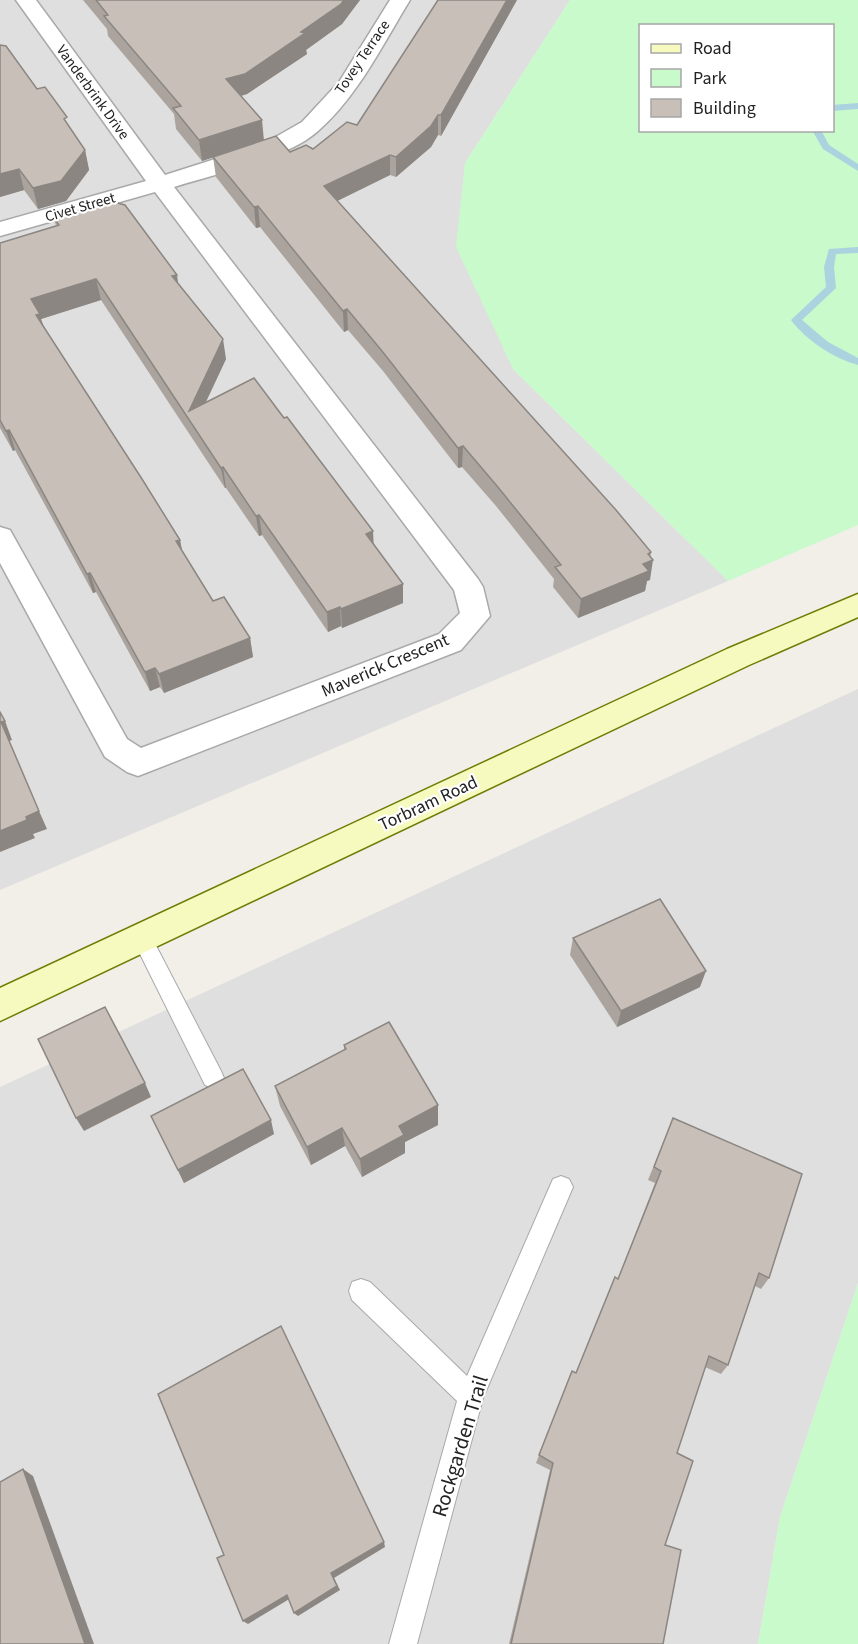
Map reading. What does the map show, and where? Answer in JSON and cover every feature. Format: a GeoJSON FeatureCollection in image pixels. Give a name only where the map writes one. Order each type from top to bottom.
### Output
{"type":"FeatureCollection","features":[{"type":"Feature","properties":{"kind":"main road","name":"Torbram Road"},"geometry":{"type":"LineString","coordinates":[[0,1005],[738,657],[858,605]]}},
{"type":"Feature","properties":{"kind":"street","name":"Vanderbrink Drive"},"geometry":{"type":"LineString","coordinates":[[26,0],[160,184]]}},
{"type":"Feature","properties":{"kind":"street","name":"Tovey Terrace"},"geometry":{"type":"LineString","coordinates":[[160,184],[273,148],[310,127],[347,85],[400,0]]}},
{"type":"Feature","properties":{"kind":"street","name":"Civet Street"},"geometry":{"type":"LineString","coordinates":[[0,229],[160,184]]}},
{"type":"Feature","properties":{"kind":"street","name":"Maverick Crescent"},"geometry":{"type":"LineString","coordinates":[[0,537],[116,748],[138,763],[450,642],[475,616],[468,587],[160,184]]}},
{"type":"Feature","properties":{"kind":"lane"},"geometry":{"type":"LineString","coordinates":[[142,938],[213,1078]]}},
{"type":"Feature","properties":{"kind":"lane","name":"Rockgarden Trail"},"geometry":{"type":"LineString","coordinates":[[404,1644],[471,1397],[561,1187]]}},
{"type":"Feature","properties":{"kind":"lane"},"geometry":{"type":"LineString","coordinates":[[361,1291],[471,1397]]}},
{"type":"Feature","properties":{"kind":"shaded area"},"geometry":{"type":"Polygon","coordinates":[[[0,0],[570,0],[465,163],[513,369],[728,581],[0,890],[0,0]]]}},
{"type":"Feature","properties":{"kind":"shaded area"},"geometry":{"type":"Polygon","coordinates":[[[858,689],[858,1283],[780,1517],[758,1644],[0,1644],[0,1087],[858,689]]]}},
{"type":"Feature","properties":{"kind":"green space"},"geometry":{"type":"Polygon","coordinates":[[[570,0],[858,0],[858,525],[728,581],[513,369],[456,247],[465,163],[570,0]]]}},
{"type":"Feature","properties":{"kind":"green space"},"geometry":{"type":"Polygon","coordinates":[[[858,1283],[858,1644],[758,1644],[780,1517],[858,1283]]]}},
{"type":"Feature","properties":{"kind":"building"},"geometry":{"type":"Polygon","coordinates":[[[96,0],[344,0],[301,32],[305,33],[245,74],[226,79],[262,120],[199,140],[173,108],[181,106],[104,16],[108,15],[96,0]]]}},
{"type":"Feature","properties":{"kind":"building"},"geometry":{"type":"Polygon","coordinates":[[[438,0],[507,0],[441,115],[438,115],[431,126],[396,157],[390,155],[324,186],[616,510],[651,552],[648,554],[653,560],[643,564],[649,571],[581,599],[555,567],[561,565],[497,486],[463,446],[458,448],[347,309],[343,311],[258,206],[254,207],[213,157],[276,136],[290,152],[306,145],[313,149],[347,122],[357,125],[438,0]]]}},
{"type":"Feature","properties":{"kind":"building"},"geometry":{"type":"Polygon","coordinates":[[[0,45],[6,46],[37,89],[45,87],[67,117],[64,119],[85,150],[61,181],[33,188],[19,169],[0,174],[0,45]]]}},
{"type":"Feature","properties":{"kind":"building"},"geometry":{"type":"Polygon","coordinates":[[[110,201],[125,205],[177,275],[172,276],[223,339],[189,411],[254,378],[284,418],[287,417],[373,531],[366,534],[403,584],[341,609],[340,607],[327,612],[259,515],[256,516],[223,467],[221,468],[96,279],[31,299],[40,314],[36,315],[180,540],[176,541],[213,601],[224,597],[250,638],[159,674],[155,668],[145,672],[90,573],[87,574],[9,430],[6,431],[0,420],[0,243],[59,225],[54,218],[110,201]]]}},
{"type":"Feature","properties":{"kind":"building"},"geometry":{"type":"Polygon","coordinates":[[[0,712],[5,721],[1,722],[39,811],[26,817],[27,820],[0,831],[0,712]]]}},
{"type":"Feature","properties":{"kind":"building"},"geometry":{"type":"Polygon","coordinates":[[[660,899],[706,971],[621,1011],[573,938],[660,899]]]}},
{"type":"Feature","properties":{"kind":"building"},"geometry":{"type":"Polygon","coordinates":[[[105,1007],[145,1083],[76,1118],[38,1039],[105,1007]]]}},
{"type":"Feature","properties":{"kind":"building"},"geometry":{"type":"Polygon","coordinates":[[[389,1022],[438,1105],[399,1126],[404,1135],[360,1159],[342,1128],[307,1147],[275,1086],[346,1049],[344,1045],[389,1022]]]}},
{"type":"Feature","properties":{"kind":"building"},"geometry":{"type":"Polygon","coordinates":[[[243,1069],[271,1120],[178,1170],[151,1116],[243,1069]]]}},
{"type":"Feature","properties":{"kind":"building"},"geometry":{"type":"Polygon","coordinates":[[[673,1118],[802,1174],[769,1278],[759,1273],[728,1365],[709,1356],[677,1453],[693,1461],[665,1545],[681,1550],[663,1644],[511,1644],[553,1463],[539,1455],[572,1371],[576,1373],[615,1277],[618,1279],[661,1171],[654,1167],[673,1118]]]}},
{"type":"Feature","properties":{"kind":"building"},"geometry":{"type":"Polygon","coordinates":[[[281,1326],[384,1542],[331,1573],[337,1586],[294,1613],[287,1595],[243,1621],[217,1558],[224,1555],[158,1394],[281,1326]]]}},
{"type":"Feature","properties":{"kind":"building"},"geometry":{"type":"Polygon","coordinates":[[[23,1469],[85,1644],[0,1644],[0,1482],[23,1469]]]}},
{"type":"Feature","properties":{"kind":"waterway"},"geometry":{"type":"LineString","coordinates":[[834,108],[858,106]]}},
{"type":"Feature","properties":{"kind":"waterway"},"geometry":{"type":"LineString","coordinates":[[817,132],[826,147],[858,168]]}},
{"type":"Feature","properties":{"kind":"waterway"},"geometry":{"type":"LineString","coordinates":[[858,250],[832,251],[829,267],[831,288],[796,320],[824,345],[858,362]]}}]}
